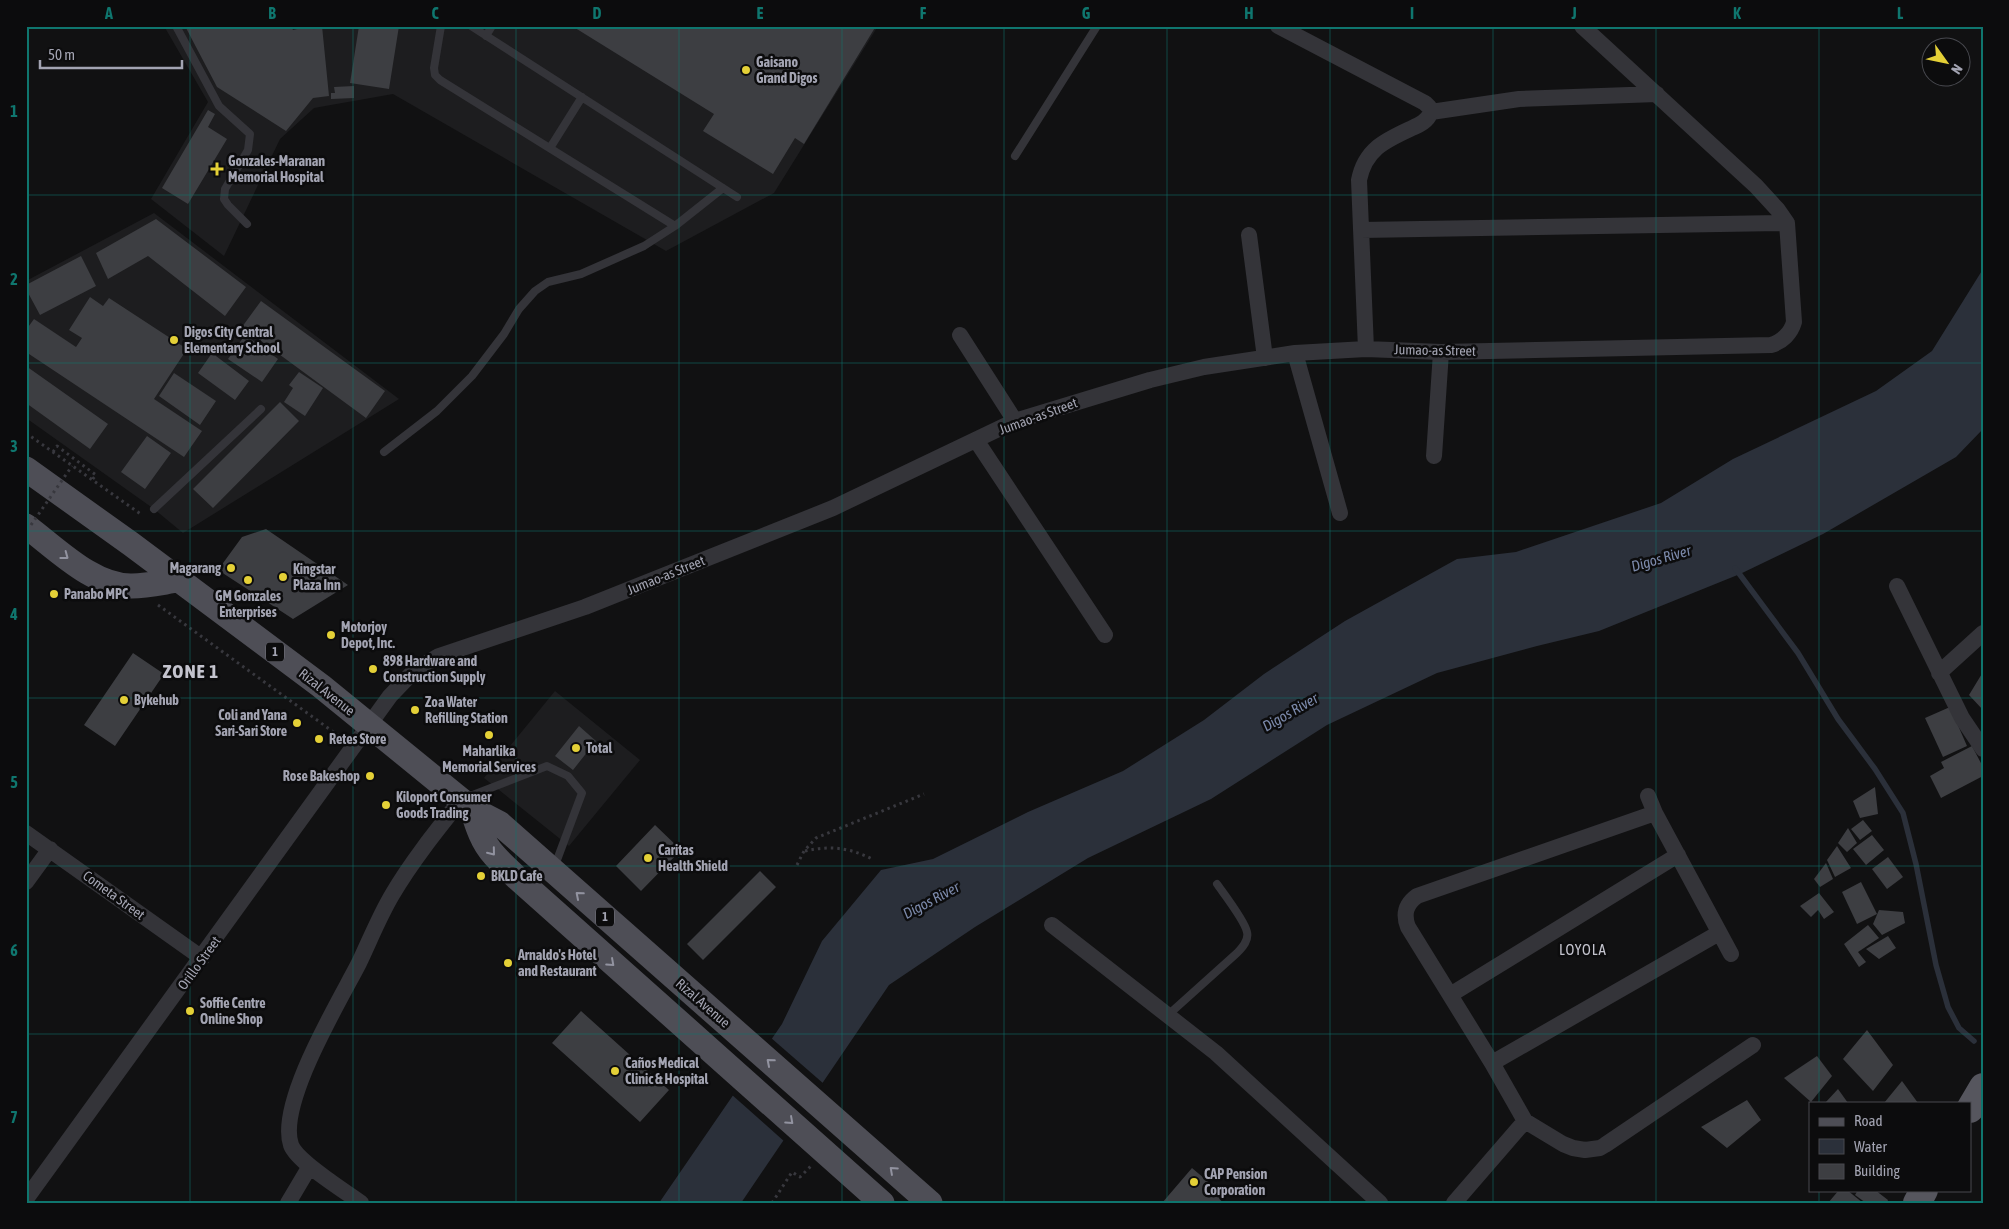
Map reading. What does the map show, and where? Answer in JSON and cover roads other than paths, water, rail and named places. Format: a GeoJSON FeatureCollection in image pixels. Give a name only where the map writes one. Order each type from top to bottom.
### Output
{"type":"FeatureCollection","features":[{"type":"Feature","properties":{"kind":"highway"},"geometry":{"type":"LineString","coordinates":[[1972,1106],[1983,1088]]}},
{"type":"Feature","properties":{"kind":"highway"},"geometry":{"type":"LineString","coordinates":[[1916,1203],[1923,1192]]}},
{"type":"Feature","properties":{"kind":"main road","name":"Rizal Avenue"},"geometry":{"type":"LineString","coordinates":[[26,469],[321,686],[466,804],[499,823],[552,872],[930,1203]]}},
{"type":"Feature","properties":{"kind":"main road"},"geometry":{"type":"LineString","coordinates":[[29,526],[90,574],[111,583],[132,586],[178,580]]}},
{"type":"Feature","properties":{"kind":"main road","name":"1"},"geometry":{"type":"LineString","coordinates":[[466,804],[493,854],[516,877],[882,1203]]}},
{"type":"Feature","properties":{"kind":"main road"},"geometry":{"type":"LineString","coordinates":[[769,1102],[791,1080]]}},
{"type":"Feature","properties":{"kind":"street"},"geometry":{"type":"LineString","coordinates":[[1278,26],[1425,103],[1431,112]]}},
{"type":"Feature","properties":{"kind":"street"},"geometry":{"type":"LineString","coordinates":[[1582,26],[1756,186],[1787,223]]}},
{"type":"Feature","properties":{"kind":"street"},"geometry":{"type":"LineString","coordinates":[[1366,349],[1358,180],[1363,164],[1376,148],[1386,140],[1424,122],[1431,112],[1519,99],[1657,94]]}},
{"type":"Feature","properties":{"kind":"street"},"geometry":{"type":"LineString","coordinates":[[1361,230],[1787,223]]}},
{"type":"Feature","properties":{"kind":"street","name":"Jumao-as Street"},"geometry":{"type":"LineString","coordinates":[[370,726],[390,696],[415,670],[440,656],[585,607],[775,532],[833,508],[1015,421],[1150,380],[1204,367],[1294,353],[1366,349],[1441,352],[1775,344],[1790,331],[1794,322],[1787,223]]}},
{"type":"Feature","properties":{"kind":"street"},"geometry":{"type":"LineString","coordinates":[[1249,235],[1265,358]]}},
{"type":"Feature","properties":{"kind":"street"},"geometry":{"type":"LineString","coordinates":[[960,335],[1015,421]]}},
{"type":"Feature","properties":{"kind":"street"},"geometry":{"type":"LineString","coordinates":[[1434,456],[1441,352]]}},
{"type":"Feature","properties":{"kind":"street"},"geometry":{"type":"LineString","coordinates":[[1294,353],[1340,514]]}},
{"type":"Feature","properties":{"kind":"street"},"geometry":{"type":"LineString","coordinates":[[976,440],[1105,636]]}},
{"type":"Feature","properties":{"kind":"street"},"geometry":{"type":"LineString","coordinates":[[1897,586],[1962,718],[1983,749]]}},
{"type":"Feature","properties":{"kind":"street"},"geometry":{"type":"LineString","coordinates":[[1939,673],[1983,633]]}},
{"type":"Feature","properties":{"kind":"street","name":"Orillo Street"},"geometry":{"type":"LineString","coordinates":[[26,1199],[370,726]]}},
{"type":"Feature","properties":{"kind":"street"},"geometry":{"type":"LineString","coordinates":[[1648,796],[1655,813],[1731,954]]}},
{"type":"Feature","properties":{"kind":"street"},"geometry":{"type":"LineString","coordinates":[[361,1203],[294,1152],[290,1139],[291,1115],[303,1074],[392,894],[434,834],[466,804]]}},
{"type":"Feature","properties":{"kind":"street"},"geometry":{"type":"LineString","coordinates":[[1655,813],[1413,899],[1406,910],[1408,926],[1492,1063],[1525,1121],[1573,1148],[1585,1150],[1600,1148],[1753,1045]]}},
{"type":"Feature","properties":{"kind":"street","name":"Cometa Street"},"geometry":{"type":"LineString","coordinates":[[26,834],[50,849],[202,958]]}},
{"type":"Feature","properties":{"kind":"street"},"geometry":{"type":"LineString","coordinates":[[26,882],[50,849]]}},
{"type":"Feature","properties":{"kind":"street"},"geometry":{"type":"LineString","coordinates":[[1450,995],[1678,855]]}},
{"type":"Feature","properties":{"kind":"street"},"geometry":{"type":"LineString","coordinates":[[1052,924],[1216,1053],[1380,1203]]}},
{"type":"Feature","properties":{"kind":"street"},"geometry":{"type":"LineString","coordinates":[[1492,1063],[1719,933]]}},
{"type":"Feature","properties":{"kind":"street"},"geometry":{"type":"LineString","coordinates":[[1454,1203],[1525,1121]]}},
{"type":"Feature","properties":{"kind":"street"},"geometry":{"type":"LineString","coordinates":[[288,1203],[310,1166]]}},
{"type":"Feature","properties":{"kind":"lane"},"geometry":{"type":"LineString","coordinates":[[176,26],[219,106],[250,134],[248,150],[226,189],[224,199],[228,206],[247,224]]}},
{"type":"Feature","properties":{"kind":"lane"},"geometry":{"type":"LineString","coordinates":[[441,26],[434,59],[435,74],[440,80],[675,226]]}},
{"type":"Feature","properties":{"kind":"lane"},"geometry":{"type":"LineString","coordinates":[[471,26],[737,197]]}},
{"type":"Feature","properties":{"kind":"lane"},"geometry":{"type":"LineString","coordinates":[[486,36],[492,26]]}},
{"type":"Feature","properties":{"kind":"lane"},"geometry":{"type":"LineString","coordinates":[[1015,156],[1097,26]]}},
{"type":"Feature","properties":{"kind":"lane"},"geometry":{"type":"LineString","coordinates":[[550,148],[582,97]]}},
{"type":"Feature","properties":{"kind":"lane"},"geometry":{"type":"LineString","coordinates":[[384,452],[437,412],[472,376],[504,334],[519,309],[535,291],[548,282],[581,274],[644,246],[675,226],[723,188]]}},
{"type":"Feature","properties":{"kind":"lane"},"geometry":{"type":"LineString","coordinates":[[154,509],[260,409]]}},
{"type":"Feature","properties":{"kind":"lane"},"geometry":{"type":"LineString","coordinates":[[466,804],[547,766],[568,776],[582,793],[552,872]]}},
{"type":"Feature","properties":{"kind":"lane"},"geometry":{"type":"LineString","coordinates":[[1168,1015],[1237,953],[1243,947],[1247,938],[1247,930],[1217,884]]}},
{"type":"Feature","properties":{"kind":"water","name":"Digos River"},"geometry":{"type":"Polygon","coordinates":[[[1983,269],[1983,429],[1956,457],[1823,534],[1740,574],[1599,631],[1437,673],[1327,725],[1211,799],[1088,858],[975,927],[889,985],[741,1203],[659,1203],[782,1024],[822,941],[881,870],[933,859],[1028,812],[1123,771],[1204,720],[1264,674],[1345,621],[1457,559],[1516,552],[1661,503],[1733,459],[1876,391],[1932,351],[1983,269]]]}},
{"type":"Feature","properties":{"kind":"waterway"},"geometry":{"type":"LineString","coordinates":[[1735,568],[1798,653],[1838,719],[1875,769],[1903,813],[1916,864],[1936,965],[1948,1007],[1959,1028],[1974,1041]]}},
{"type":"Feature","properties":{"kind":"place","name":"Gaisano Grand Digos"},"geometry":{"type":"Point","coordinates":[746,70]}},
{"type":"Feature","properties":{"kind":"place","name":"Gonzales-Maranan Memorial Hospital"},"geometry":{"type":"Point","coordinates":[217,169]}},
{"type":"Feature","properties":{"kind":"place","name":"Digos City Central Elementary School"},"geometry":{"type":"Point","coordinates":[174,340]}},
{"type":"Feature","properties":{"kind":"place","name":"Magarang"},"geometry":{"type":"Point","coordinates":[231,568]}},
{"type":"Feature","properties":{"kind":"place","name":"Kingstar Plaza Inn"},"geometry":{"type":"Point","coordinates":[283,577]}},
{"type":"Feature","properties":{"kind":"place","name":"GM Gonzales Enterprises"},"geometry":{"type":"Point","coordinates":[248,580]}},
{"type":"Feature","properties":{"kind":"place","name":"Panabo MPC"},"geometry":{"type":"Point","coordinates":[54,594]}},
{"type":"Feature","properties":{"kind":"place","name":"Motorjoy Depot, Inc."},"geometry":{"type":"Point","coordinates":[331,635]}},
{"type":"Feature","properties":{"kind":"place","name":"898 Hardware and Construction Supply"},"geometry":{"type":"Point","coordinates":[373,669]}},
{"type":"Feature","properties":{"kind":"place","name":"Bykehub"},"geometry":{"type":"Point","coordinates":[124,700]}},
{"type":"Feature","properties":{"kind":"place","name":"Zoa Water Refilling Station"},"geometry":{"type":"Point","coordinates":[415,710]}},
{"type":"Feature","properties":{"kind":"place","name":"Coli and Yana Sari-Sari Store"},"geometry":{"type":"Point","coordinates":[297,723]}},
{"type":"Feature","properties":{"kind":"place","name":"Maharlika Memorial Services"},"geometry":{"type":"Point","coordinates":[489,735]}},
{"type":"Feature","properties":{"kind":"place","name":"Retes Store"},"geometry":{"type":"Point","coordinates":[319,739]}},
{"type":"Feature","properties":{"kind":"place","name":"Total"},"geometry":{"type":"Point","coordinates":[576,748]}},
{"type":"Feature","properties":{"kind":"place","name":"Rose Bakeshop"},"geometry":{"type":"Point","coordinates":[370,776]}},
{"type":"Feature","properties":{"kind":"place","name":"Kiloport Consumer Goods Trading"},"geometry":{"type":"Point","coordinates":[386,805]}},
{"type":"Feature","properties":{"kind":"place","name":"Caritas Health Shield"},"geometry":{"type":"Point","coordinates":[648,858]}},
{"type":"Feature","properties":{"kind":"place","name":"BKLD Cafe"},"geometry":{"type":"Point","coordinates":[481,876]}},
{"type":"Feature","properties":{"kind":"place","name":"Arnaldo's Hotel and Restaurant"},"geometry":{"type":"Point","coordinates":[508,963]}},
{"type":"Feature","properties":{"kind":"place","name":"Soffie Centre Online Shop"},"geometry":{"type":"Point","coordinates":[190,1011]}},
{"type":"Feature","properties":{"kind":"place","name":"Caños Medical Clinic & Hospital"},"geometry":{"type":"Point","coordinates":[615,1071]}},
{"type":"Feature","properties":{"kind":"place","name":"CAP Pension Corporation"},"geometry":{"type":"Point","coordinates":[1194,1182]}},
{"type":"Feature","properties":{"kind":"district","name":"ZONE 1"},"geometry":{"type":"Point","coordinates":[191,671]}},
{"type":"Feature","properties":{"kind":"district","name":"LOYOLA"},"geometry":{"type":"Point","coordinates":[1583,949]}}]}
